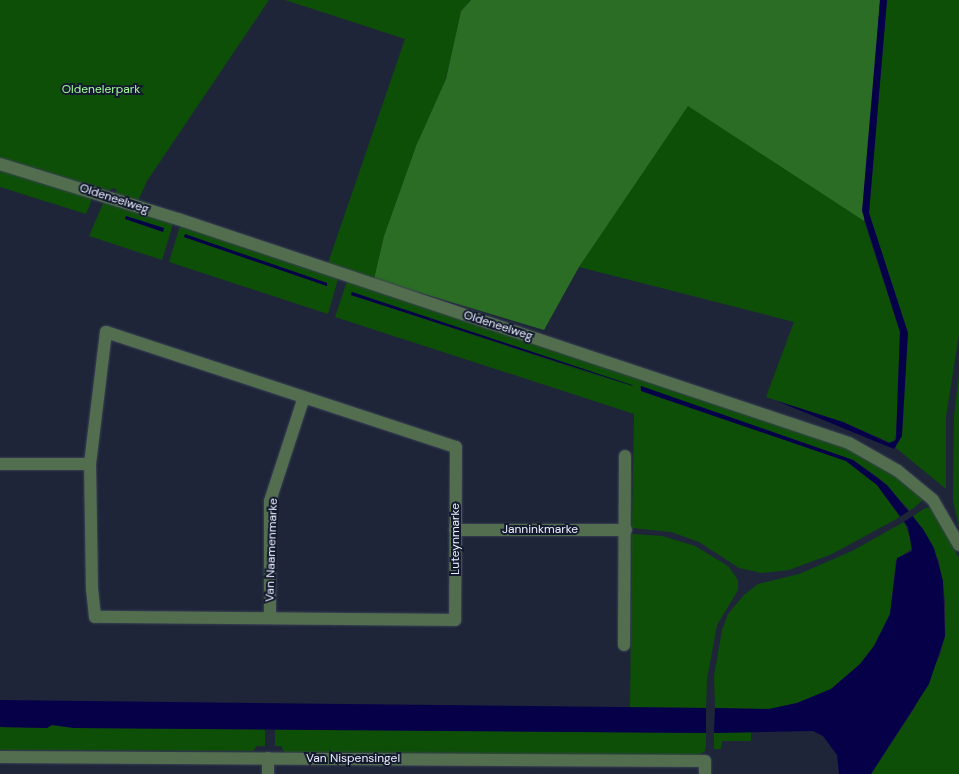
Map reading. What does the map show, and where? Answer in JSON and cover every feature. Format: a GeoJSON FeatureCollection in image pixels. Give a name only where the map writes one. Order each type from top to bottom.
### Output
{"type":"FeatureCollection","features":[{"type":"Feature","properties":{"kind":"street","name":"Oldeneelweg"},"geometry":{"type":"LineString","coordinates":[[0,164],[187,222],[848,443],[898,471],[933,500],[959,544]]}},
{"type":"Feature","properties":{"kind":"street","name":"Luteynmarke"},"geometry":{"type":"LineString","coordinates":[[106,332],[304,397],[456,447],[455,620],[96,617],[92,589],[90,464],[106,332]]}},
{"type":"Feature","properties":{"kind":"street","name":"Van Naamenmarke"},"geometry":{"type":"LineString","coordinates":[[270,618],[270,501],[304,397]]}},
{"type":"Feature","properties":{"kind":"street"},"geometry":{"type":"LineString","coordinates":[[624,644],[625,456]]}},
{"type":"Feature","properties":{"kind":"street"},"geometry":{"type":"LineString","coordinates":[[0,464],[90,464]]}},
{"type":"Feature","properties":{"kind":"street","name":"Janninkmarke"},"geometry":{"type":"LineString","coordinates":[[455,530],[626,530]]}},
{"type":"Feature","properties":{"kind":"street","name":"Van Nispensingel"},"geometry":{"type":"LineString","coordinates":[[0,757],[268,758],[705,768]]}},
{"type":"Feature","properties":{"kind":"street"},"geometry":{"type":"LineString","coordinates":[[268,758],[268,774]]}},
{"type":"Feature","properties":{"kind":"green space","name":"Oldenelerpark"},"geometry":{"type":"Polygon","coordinates":[[[0,0],[269,0],[147,181],[138,201],[116,194],[117,190],[113,188],[108,191],[0,158],[0,0]]]}},
{"type":"Feature","properties":{"kind":"green space"},"geometry":{"type":"Polygon","coordinates":[[[285,0],[471,0],[461,11],[446,79],[416,146],[384,236],[374,279],[328,263],[405,39],[285,0]]]}},
{"type":"Feature","properties":{"kind":"green space"},"geometry":{"type":"Polygon","coordinates":[[[471,0],[880,0],[864,221],[688,106],[579,267],[544,330],[374,279],[384,236],[416,146],[446,79],[461,11],[471,0]]]}},
{"type":"Feature","properties":{"kind":"green space"},"geometry":{"type":"Polygon","coordinates":[[[887,0],[959,0],[959,335],[946,416],[946,489],[896,448],[908,333],[869,213],[887,0]]]}},
{"type":"Feature","properties":{"kind":"green space"},"geometry":{"type":"Polygon","coordinates":[[[688,105],[864,221],[900,332],[896,434],[893,444],[843,422],[766,397],[794,322],[579,267],[688,105]]]}},
{"type":"Feature","properties":{"kind":"green space"},"geometry":{"type":"Polygon","coordinates":[[[0,169],[90,196],[91,202],[86,214],[0,187],[0,169]]]}},
{"type":"Feature","properties":{"kind":"green space"},"geometry":{"type":"Polygon","coordinates":[[[104,201],[173,224],[162,260],[89,236],[104,201]]]}},
{"type":"Feature","properties":{"kind":"green space"},"geometry":{"type":"Polygon","coordinates":[[[180,226],[338,279],[328,314],[169,262],[180,226]],[[185,235],[184,237],[327,286],[327,283],[185,235]]]}},
{"type":"Feature","properties":{"kind":"green space"},"geometry":{"type":"Polygon","coordinates":[[[347,281],[846,447],[898,478],[923,500],[910,511],[879,478],[853,460],[640,386],[641,391],[846,461],[877,485],[900,517],[832,554],[789,570],[762,573],[739,568],[699,542],[671,532],[632,528],[634,414],[335,317],[347,281]],[[351,292],[351,295],[632,387],[351,292]]]}},
{"type":"Feature","properties":{"kind":"green space"},"geometry":{"type":"Polygon","coordinates":[[[959,374],[959,527],[953,501],[954,416],[959,374]]]}},
{"type":"Feature","properties":{"kind":"green space"},"geometry":{"type":"Polygon","coordinates":[[[925,508],[930,508],[940,522],[959,558],[959,774],[871,774],[914,709],[940,655],[945,636],[945,600],[939,561],[913,516],[925,508]]]}},
{"type":"Feature","properties":{"kind":"green space"},"geometry":{"type":"Polygon","coordinates":[[[904,522],[914,547],[896,560],[890,614],[874,646],[860,664],[831,689],[797,703],[769,709],[715,708],[714,676],[722,630],[728,614],[744,595],[758,584],[799,574],[852,551],[904,522]]]}},
{"type":"Feature","properties":{"kind":"green space"},"geometry":{"type":"Polygon","coordinates":[[[632,534],[662,536],[695,546],[728,566],[738,580],[738,590],[717,625],[707,679],[706,708],[630,707],[632,534]]]}},
{"type":"Feature","properties":{"kind":"green space"},"geometry":{"type":"Polygon","coordinates":[[[51,725],[74,728],[265,729],[265,746],[257,746],[253,751],[0,750],[0,727],[47,728],[51,725]]]}},
{"type":"Feature","properties":{"kind":"green space"},"geometry":{"type":"Polygon","coordinates":[[[275,729],[706,733],[706,745],[705,751],[698,756],[284,752],[281,746],[275,746],[275,729]]]}},
{"type":"Feature","properties":{"kind":"green space"},"geometry":{"type":"Polygon","coordinates":[[[751,732],[751,741],[722,741],[721,749],[714,749],[714,733],[751,732]]]}},
{"type":"Feature","properties":{"kind":"shaded area"},"geometry":{"type":"Polygon","coordinates":[[[880,0],[887,0],[869,213],[908,333],[902,436],[894,449],[777,401],[843,422],[889,443],[896,440],[900,332],[862,211],[880,0]]]}},
{"type":"Feature","properties":{"kind":"shaded area"},"geometry":{"type":"Polygon","coordinates":[[[126,216],[164,228],[163,232],[125,219],[126,216]]]}},
{"type":"Feature","properties":{"kind":"shaded area"},"geometry":{"type":"Polygon","coordinates":[[[185,234],[327,283],[327,286],[184,237],[185,234]]]}},
{"type":"Feature","properties":{"kind":"shaded area"},"geometry":{"type":"Polygon","coordinates":[[[352,292],[632,385],[633,386],[351,295],[352,292]]]}},
{"type":"Feature","properties":{"kind":"shaded area"},"geometry":{"type":"Polygon","coordinates":[[[641,386],[853,460],[887,485],[923,529],[934,548],[943,581],[945,636],[929,684],[871,774],[839,774],[837,755],[823,736],[813,731],[714,733],[715,708],[769,709],[797,703],[831,689],[860,664],[874,646],[890,614],[897,558],[912,551],[908,527],[877,485],[846,461],[641,391],[641,386]]]}},
{"type":"Feature","properties":{"kind":"shaded area"},"geometry":{"type":"Polygon","coordinates":[[[0,700],[706,708],[706,733],[74,728],[52,725],[47,728],[0,727],[0,700]]]}},
{"type":"Feature","properties":{"kind":"pier"},"geometry":{"type":"Polygon","coordinates":[[[912,509],[916,514],[902,523],[898,518],[912,509]]]}}]}
